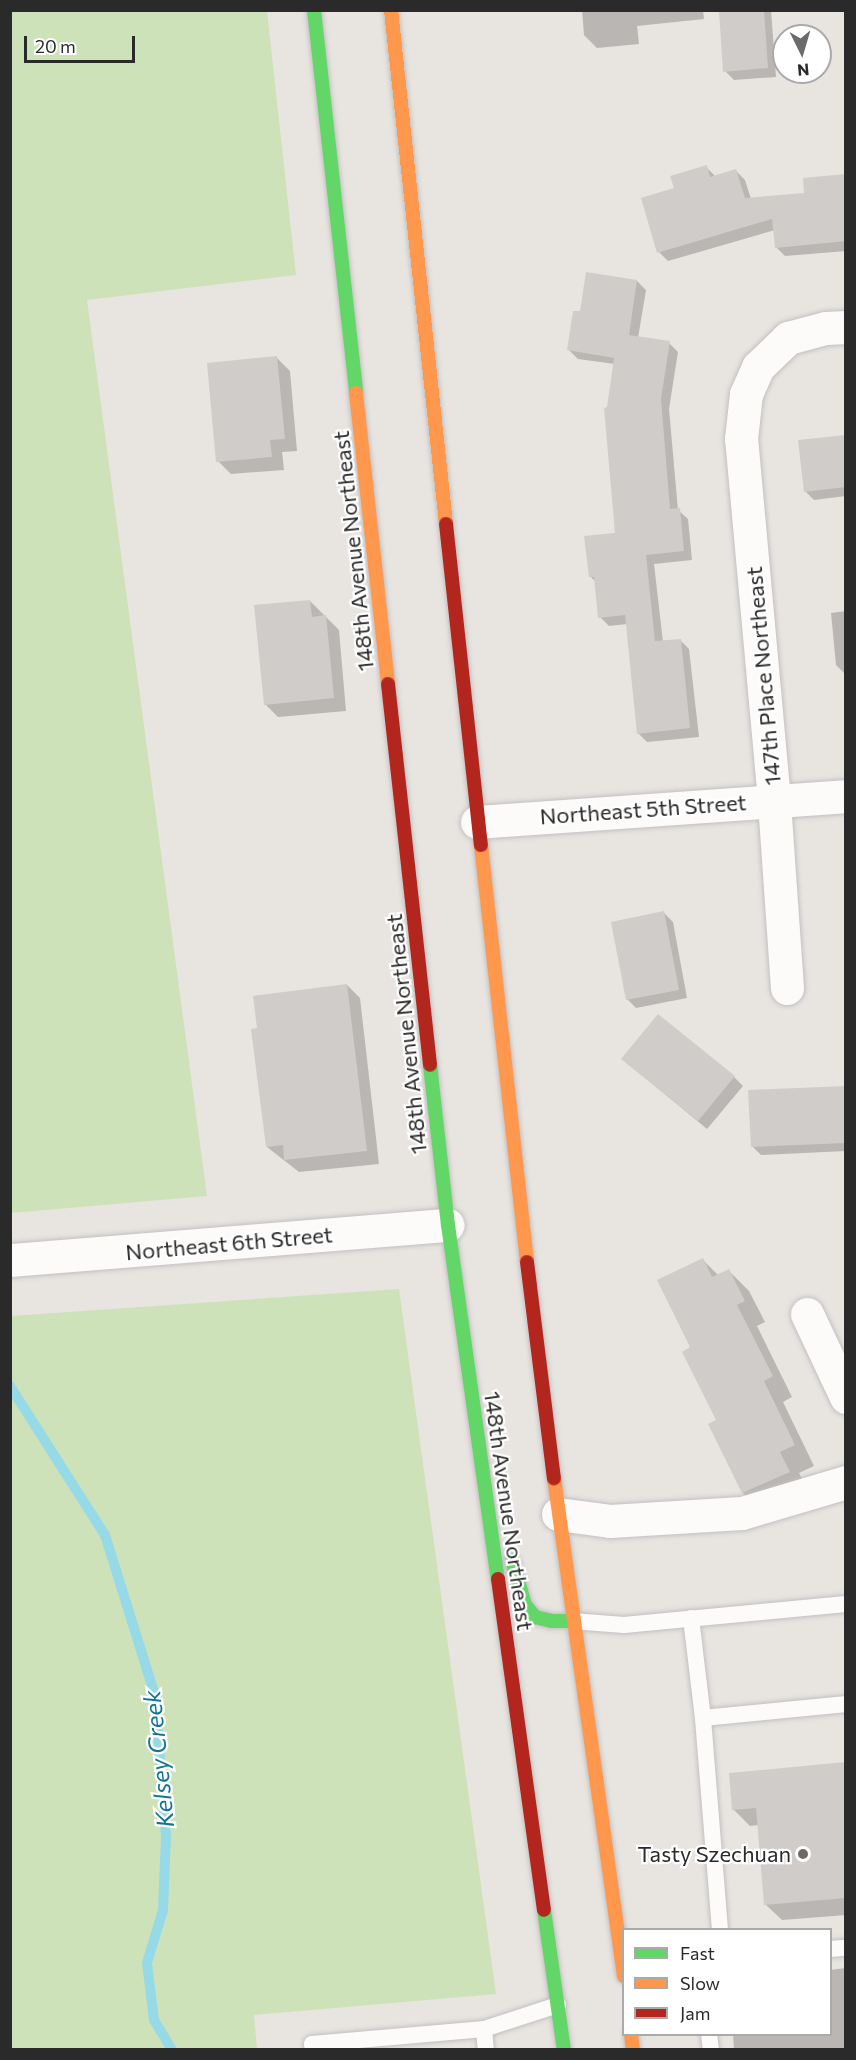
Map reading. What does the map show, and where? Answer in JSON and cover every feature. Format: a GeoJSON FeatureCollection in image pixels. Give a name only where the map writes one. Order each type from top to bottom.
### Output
{"type":"FeatureCollection","features":[{"type":"Feature","properties":{"kind":"main road","name":"148th Avenue Northeast"},"geometry":{"type":"LineString","coordinates":[[314,10],[448,1225],[564,2049]]}},
{"type":"Feature","properties":{"kind":"main road","name":"148th Avenue Northeast"},"geometry":{"type":"LineString","coordinates":[[391,10],[477,822],[558,1514],[622,1952]]}},
{"type":"Feature","properties":{"kind":"main road"},"geometry":{"type":"LineString","coordinates":[[484,1475],[525,1605],[535,1617],[552,1621],[572,1621]]}},
{"type":"Feature","properties":{"kind":"street","name":"147th Place Northeast"},"geometry":{"type":"LineString","coordinates":[[787,988],[774,800],[741,439],[746,394],[758,367],[788,338],[826,328],[846,327]]}},
{"type":"Feature","properties":{"kind":"street","name":"Northeast 5th Street"},"geometry":{"type":"LineString","coordinates":[[477,822],[846,796]]}},
{"type":"Feature","properties":{"kind":"street","name":"Northeast 6th Street"},"geometry":{"type":"LineString","coordinates":[[10,1260],[448,1225]]}},
{"type":"Feature","properties":{"kind":"street"},"geometry":{"type":"LineString","coordinates":[[807,1314],[846,1397]]}},
{"type":"Feature","properties":{"kind":"street"},"geometry":{"type":"LineString","coordinates":[[558,1514],[610,1521],[742,1513],[846,1482]]}},
{"type":"Feature","properties":{"kind":"lane"},"geometry":{"type":"LineString","coordinates":[[572,1621],[624,1625],[846,1604]]}},
{"type":"Feature","properties":{"kind":"lane"},"geometry":{"type":"LineString","coordinates":[[691,1618],[703,1718],[720,1928]]}},
{"type":"Feature","properties":{"kind":"lane"},"geometry":{"type":"LineString","coordinates":[[703,1718],[846,1704]]}},
{"type":"Feature","properties":{"kind":"lane"},"geometry":{"type":"LineString","coordinates":[[313,2049],[312,2044],[429,2042],[484,2029],[558,2006]]}},
{"type":"Feature","properties":{"kind":"lane"},"geometry":{"type":"LineString","coordinates":[[484,2029],[486,2049]]}},
{"type":"Feature","properties":{"kind":"green space"},"geometry":{"type":"Polygon","coordinates":[[[11,10],[267,11],[296,275],[87,300],[207,1196],[11,1213],[11,10]]]}},
{"type":"Feature","properties":{"kind":"green space"},"geometry":{"type":"Polygon","coordinates":[[[399,1289],[496,1994],[254,2015],[257,2049],[11,2049],[11,1316],[399,1289]]]}},
{"type":"Feature","properties":{"kind":"building"},"geometry":{"type":"Polygon","coordinates":[[[719,10],[764,10],[768,68],[723,72],[719,10]]]}},
{"type":"Feature","properties":{"kind":"building"},"geometry":{"type":"Polygon","coordinates":[[[707,165],[710,177],[736,169],[745,198],[804,193],[803,178],[846,174],[846,241],[775,248],[772,219],[657,253],[641,198],[674,188],[670,176],[707,165]]]}},
{"type":"Feature","properties":{"kind":"building"},"geometry":{"type":"Polygon","coordinates":[[[586,272],[637,280],[629,335],[670,341],[661,399],[670,509],[680,508],[684,551],[646,555],[655,641],[681,639],[690,728],[637,734],[625,615],[598,618],[594,577],[589,577],[584,536],[615,533],[604,408],[607,407],[614,358],[567,350],[573,311],[580,311],[586,272]]]}},
{"type":"Feature","properties":{"kind":"building"},"geometry":{"type":"Polygon","coordinates":[[[277,356],[285,439],[270,440],[272,457],[216,462],[207,363],[277,356]]]}},
{"type":"Feature","properties":{"kind":"building"},"geometry":{"type":"Polygon","coordinates":[[[846,435],[846,487],[804,492],[798,440],[846,435]]]}},
{"type":"Feature","properties":{"kind":"building"},"geometry":{"type":"Polygon","coordinates":[[[310,600],[312,617],[326,615],[334,698],[264,705],[254,605],[310,600]]]}},
{"type":"Feature","properties":{"kind":"building"},"geometry":{"type":"Polygon","coordinates":[[[664,911],[679,990],[626,1000],[611,922],[664,911]]]}},
{"type":"Feature","properties":{"kind":"building"},"geometry":{"type":"Polygon","coordinates":[[[347,984],[367,1151],[284,1160],[283,1145],[266,1147],[251,1029],[257,1028],[253,996],[347,984]]]}},
{"type":"Feature","properties":{"kind":"building"},"geometry":{"type":"Polygon","coordinates":[[[658,1014],[735,1076],[698,1121],[621,1059],[658,1014]]]}},
{"type":"Feature","properties":{"kind":"building"},"geometry":{"type":"Polygon","coordinates":[[[846,1086],[846,1143],[751,1147],[748,1090],[846,1086]]]}},
{"type":"Feature","properties":{"kind":"building"},"geometry":{"type":"Polygon","coordinates":[[[703,1258],[712,1277],[729,1269],[745,1301],[737,1305],[773,1376],[764,1381],[795,1445],[780,1452],[790,1472],[742,1493],[708,1424],[716,1420],[682,1352],[690,1347],[657,1280],[703,1258]]]}},
{"type":"Feature","properties":{"kind":"building","name":"Tasty Szechuan"},"geometry":{"type":"Polygon","coordinates":[[[846,1762],[846,1898],[764,1905],[756,1808],[732,1810],[729,1773],[846,1762]]]}},
{"type":"Feature","properties":{"kind":"waterway","name":"Kelsey Creek"},"geometry":{"type":"LineString","coordinates":[[10,1386],[105,1535],[155,1696],[166,1837],[163,1910],[147,1963],[154,2020],[172,2050]]}},
{"type":"Feature","properties":{"kind":"traffic: fast"},"geometry":{"type":"LineString","coordinates":[[314,10],[356,393]]}},
{"type":"Feature","properties":{"kind":"traffic: fast"},"geometry":{"type":"LineString","coordinates":[[430,1065],[448,1225],[498,1579]]}},
{"type":"Feature","properties":{"kind":"traffic: fast"},"geometry":{"type":"LineString","coordinates":[[512,1560],[525,1605],[535,1617],[552,1621],[572,1621]]}},
{"type":"Feature","properties":{"kind":"traffic: fast"},"geometry":{"type":"LineString","coordinates":[[544,1910],[564,2050]]}},
{"type":"Feature","properties":{"kind":"traffic: slow"},"geometry":{"type":"LineString","coordinates":[[391,10],[446,524]]}},
{"type":"Feature","properties":{"kind":"traffic: slow"},"geometry":{"type":"LineString","coordinates":[[356,393],[388,684]]}},
{"type":"Feature","properties":{"kind":"traffic: slow"},"geometry":{"type":"LineString","coordinates":[[481,845],[527,1262]]}},
{"type":"Feature","properties":{"kind":"traffic: slow"},"geometry":{"type":"LineString","coordinates":[[554,1478],[622,1962]]}},
{"type":"Feature","properties":{"kind":"traffic: slow"},"geometry":{"type":"LineString","coordinates":[[631,2036],[633,2050]]}},
{"type":"Feature","properties":{"kind":"traffic: jam"},"geometry":{"type":"LineString","coordinates":[[446,524],[481,845]]}},
{"type":"Feature","properties":{"kind":"traffic: jam"},"geometry":{"type":"LineString","coordinates":[[388,684],[430,1065]]}},
{"type":"Feature","properties":{"kind":"traffic: jam"},"geometry":{"type":"LineString","coordinates":[[527,1262],[554,1478]]}},
{"type":"Feature","properties":{"kind":"traffic: jam"},"geometry":{"type":"LineString","coordinates":[[498,1579],[544,1910]]}},
{"type":"Feature","properties":{"kind":"place","name":"Tasty Szechuan"},"geometry":{"type":"Point","coordinates":[803,1854]}}]}
